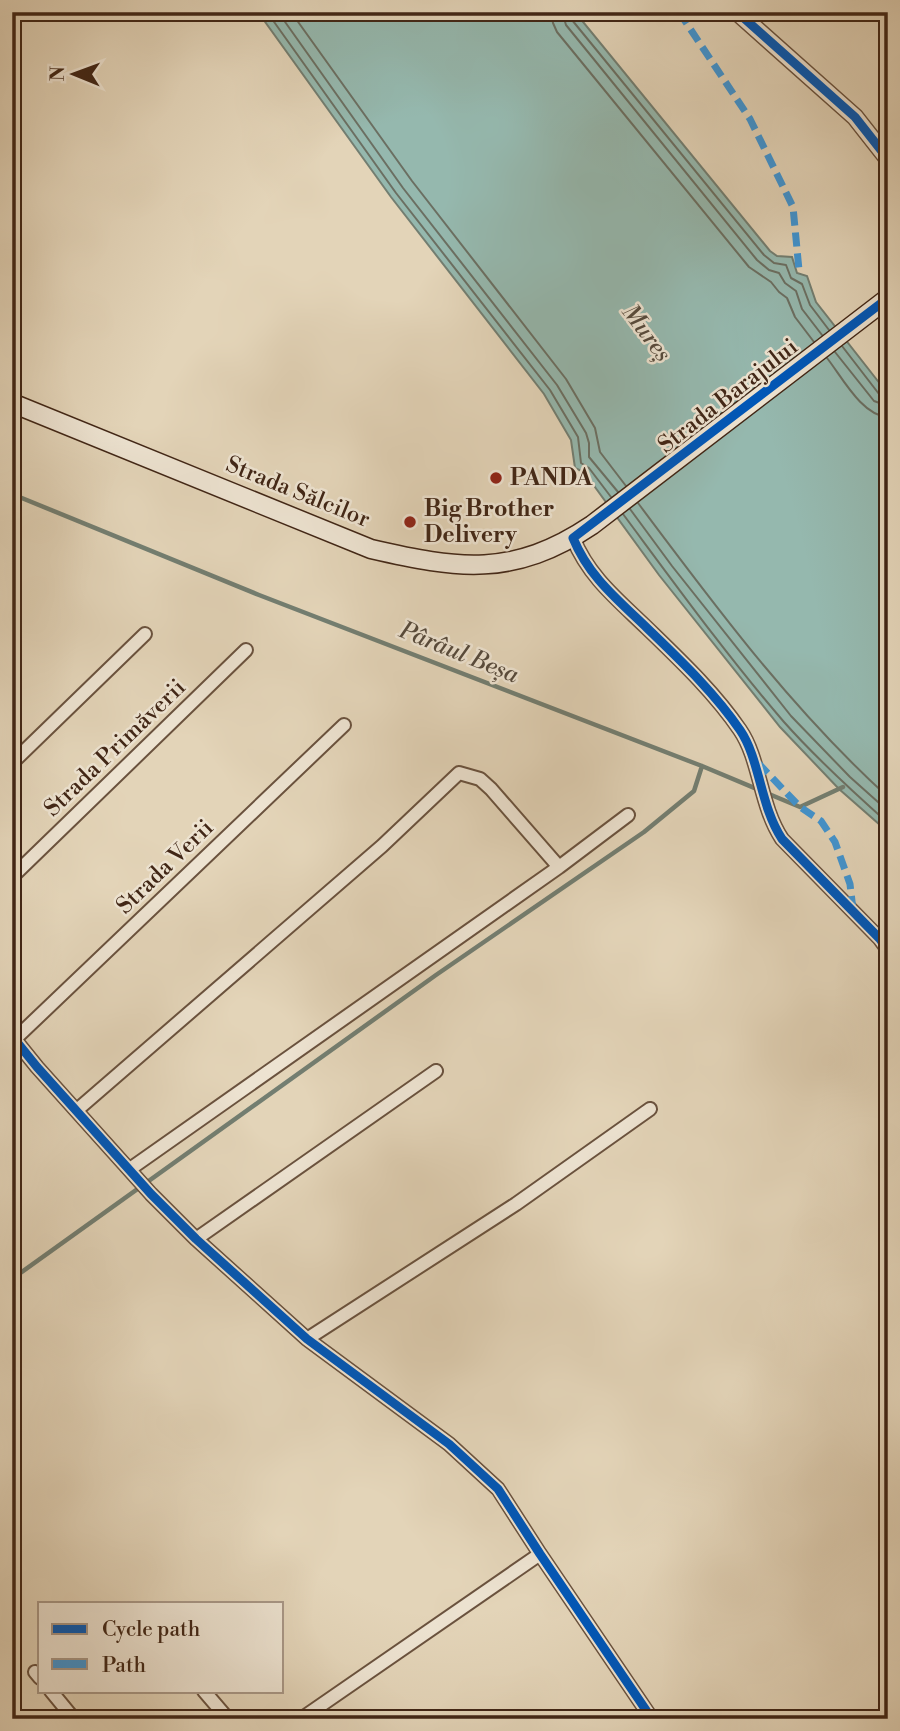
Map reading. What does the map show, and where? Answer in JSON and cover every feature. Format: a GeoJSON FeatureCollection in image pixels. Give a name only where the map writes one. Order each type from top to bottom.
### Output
{"type":"FeatureCollection","features":[{"type":"Feature","properties":{"kind":"main road","name":"Strada Barajului"},"geometry":{"type":"LineString","coordinates":[[573,538],[882,302]]}},
{"type":"Feature","properties":{"kind":"main road","name":"Strada Sălcilor"},"geometry":{"type":"LineString","coordinates":[[12,403],[371,549],[423,561],[475,566],[524,559],[561,546],[573,538]]}},
{"type":"Feature","properties":{"kind":"street"},"geometry":{"type":"LineString","coordinates":[[737,12],[855,117],[888,159]]}},
{"type":"Feature","properties":{"kind":"street"},"geometry":{"type":"LineString","coordinates":[[573,538],[581,557],[595,578],[681,661],[743,733],[772,823],[782,839],[888,950]]}},
{"type":"Feature","properties":{"kind":"street"},"geometry":{"type":"LineString","coordinates":[[12,763],[145,634]]}},
{"type":"Feature","properties":{"kind":"street","name":"Strada Primăverii"},"geometry":{"type":"LineString","coordinates":[[12,877],[246,650]]}},
{"type":"Feature","properties":{"kind":"street","name":"Strada Verii"},"geometry":{"type":"LineString","coordinates":[[13,1038],[344,725]]}},
{"type":"Feature","properties":{"kind":"street"},"geometry":{"type":"LineString","coordinates":[[77,1110],[382,846],[459,773],[480,779],[491,789],[559,867]]}},
{"type":"Feature","properties":{"kind":"street"},"geometry":{"type":"LineString","coordinates":[[134,1173],[628,815]]}},
{"type":"Feature","properties":{"kind":"street"},"geometry":{"type":"LineString","coordinates":[[13,1038],[151,1194],[196,1239],[307,1339],[449,1444],[498,1489],[652,1719]]}},
{"type":"Feature","properties":{"kind":"street"},"geometry":{"type":"LineString","coordinates":[[196,1239],[436,1071]]}},
{"type":"Feature","properties":{"kind":"street"},"geometry":{"type":"LineString","coordinates":[[307,1339],[516,1204],[650,1109]]}},
{"type":"Feature","properties":{"kind":"street"},"geometry":{"type":"LineString","coordinates":[[301,1719],[540,1554]]}},
{"type":"Feature","properties":{"kind":"street"},"geometry":{"type":"LineString","coordinates":[[52,1692],[74,1719]]}},
{"type":"Feature","properties":{"kind":"street"},"geometry":{"type":"LineString","coordinates":[[205,1692],[228,1719]]}},
{"type":"Feature","properties":{"kind":"water","name":"Mureș"},"geometry":{"type":"Polygon","coordinates":[[[258,12],[575,12],[770,251],[777,256],[792,257],[797,273],[807,276],[816,302],[888,394],[888,832],[839,789],[780,727],[659,575],[584,472],[575,468],[571,440],[544,394],[391,197],[258,12]]]}},
{"type":"Feature","properties":{"kind":"waterway","name":"Pârâul Beșa"},"geometry":{"type":"LineString","coordinates":[[12,494],[259,595],[702,766],[800,807],[843,787]]}},
{"type":"Feature","properties":{"kind":"waterway"},"geometry":{"type":"LineString","coordinates":[[12,1279],[436,975],[644,832],[694,791],[702,766]]}},
{"type":"Feature","properties":{"kind":"marked path"},"geometry":{"type":"LineString","coordinates":[[679,12],[750,119],[793,207],[799,270]]}},
{"type":"Feature","properties":{"kind":"marked path"},"geometry":{"type":"LineString","coordinates":[[758,763],[800,807],[821,821],[835,842],[850,884],[853,910]]}},
{"type":"Feature","properties":{"kind":"cycle path"},"geometry":{"type":"LineString","coordinates":[[737,12],[855,117],[888,159]]}},
{"type":"Feature","properties":{"kind":"cycle path"},"geometry":{"type":"LineString","coordinates":[[888,298],[573,538],[587,564],[605,587],[696,677],[740,730],[752,755],[769,812],[782,839],[888,950]]}},
{"type":"Feature","properties":{"kind":"cycle path"},"geometry":{"type":"LineString","coordinates":[[12,1036],[151,1194],[196,1239],[307,1339],[449,1444],[498,1489],[652,1719]]}},
{"type":"Feature","properties":{"kind":"place","name":"PANDA"},"geometry":{"type":"Point","coordinates":[496,478]}},
{"type":"Feature","properties":{"kind":"place","name":"Big Brother Delivery"},"geometry":{"type":"Point","coordinates":[410,522]}}]}
